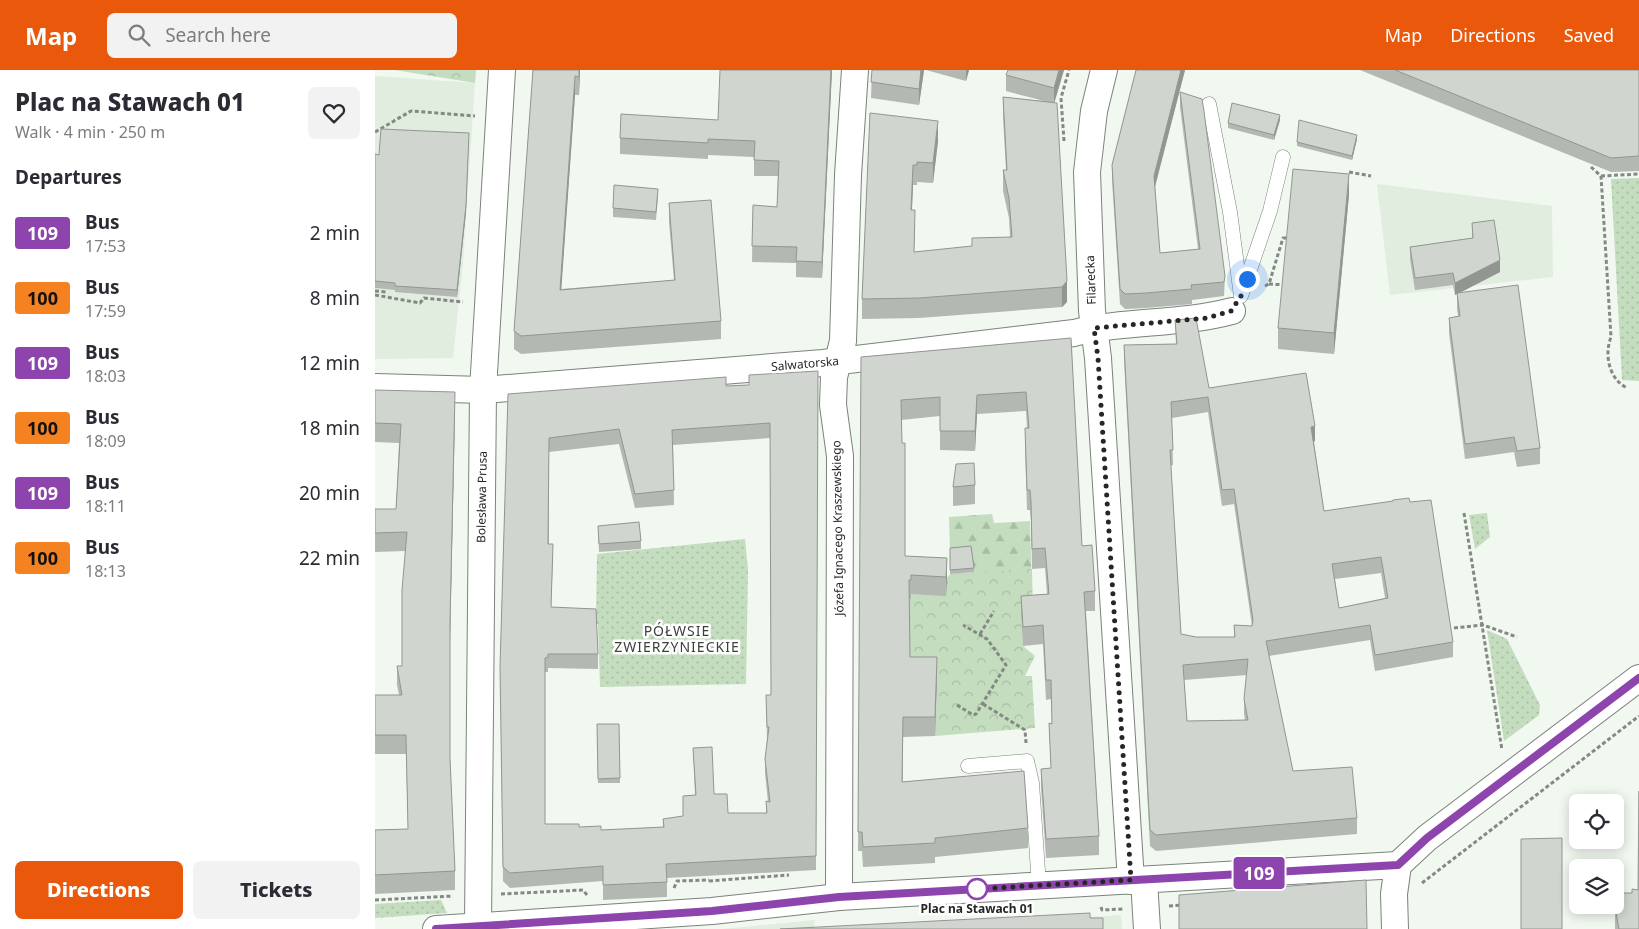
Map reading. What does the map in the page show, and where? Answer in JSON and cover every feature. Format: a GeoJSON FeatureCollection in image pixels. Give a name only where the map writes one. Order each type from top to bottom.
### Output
{"type":"FeatureCollection","features":[{"type":"Feature","properties":{"kind":"street","name":"Bolesława Prusa"},"geometry":{"type":"LineString","coordinates":[[478,925],[483,390],[502,70]]}},
{"type":"Feature","properties":{"kind":"street","name":"Józefa Ignacego Kraszewskiego"},"geometry":{"type":"LineString","coordinates":[[839,897],[840,456],[833,406],[834,377],[843,341],[848,175],[855,70]]}},
{"type":"Feature","properties":{"kind":"street","name":"Filarecka"},"geometry":{"type":"LineString","coordinates":[[1104,70],[1094,111],[1087,172],[1094,328],[1098,358],[1138,880],[1147,929]]}},
{"type":"Feature","properties":{"kind":"street","name":"Salwatorska"},"geometry":{"type":"LineString","coordinates":[[375,388],[483,390],[839,361],[1074,333],[1094,328],[1207,318],[1236,303]]}},
{"type":"Feature","properties":{"kind":"street"},"geometry":{"type":"LineString","coordinates":[[1395,929],[1394,894],[1398,865],[1427,838],[1639,678]]}},
{"type":"Feature","properties":{"kind":"street"},"geometry":{"type":"LineString","coordinates":[[436,929],[478,925],[669,921],[839,897],[1398,865]]}},
{"type":"Feature","properties":{"kind":"lane"},"geometry":{"type":"LineString","coordinates":[[1209,104],[1230,212],[1236,303]]}},
{"type":"Feature","properties":{"kind":"lane"},"geometry":{"type":"LineString","coordinates":[[1236,303],[1270,211],[1283,157]]}},
{"type":"Feature","properties":{"kind":"lane"},"geometry":{"type":"LineString","coordinates":[[968,766],[1027,761],[1032,783],[1039,886]]}},
{"type":"Feature","properties":{"kind":"path"},"geometry":{"type":"LineString","coordinates":[[375,132],[411,111],[481,117]]}},
{"type":"Feature","properties":{"kind":"path"},"geometry":{"type":"LineString","coordinates":[[1591,167],[1601,176],[1611,337],[1608,345],[1611,373],[1619,384],[1627,388]]}},
{"type":"Feature","properties":{"kind":"path"},"geometry":{"type":"LineString","coordinates":[[1349,172],[1371,176]]}},
{"type":"Feature","properties":{"kind":"path"},"geometry":{"type":"LineString","coordinates":[[1601,176],[1639,174]]}},
{"type":"Feature","properties":{"kind":"path"},"geometry":{"type":"LineString","coordinates":[[1269,284],[1289,285]]}},
{"type":"Feature","properties":{"kind":"path"},"geometry":{"type":"LineString","coordinates":[[375,291],[386,292]]}},
{"type":"Feature","properties":{"kind":"path"},"geometry":{"type":"LineString","coordinates":[[375,295],[420,303],[424,296],[466,302]]}},
{"type":"Feature","properties":{"kind":"path"},"geometry":{"type":"LineString","coordinates":[[1464,513],[1502,750]]}},
{"type":"Feature","properties":{"kind":"path"},"geometry":{"type":"LineString","coordinates":[[980,634],[994,610]]}},
{"type":"Feature","properties":{"kind":"path"},"geometry":{"type":"LineString","coordinates":[[957,705],[973,715],[983,704],[1006,665],[987,639],[963,625]]}},
{"type":"Feature","properties":{"kind":"path"},"geometry":{"type":"LineString","coordinates":[[1454,628],[1483,625],[1517,637]]}},
{"type":"Feature","properties":{"kind":"path"},"geometry":{"type":"LineString","coordinates":[[983,704],[1025,730],[1027,761]]}},
{"type":"Feature","properties":{"kind":"path"},"geometry":{"type":"LineString","coordinates":[[1418,885],[1639,716]]}},
{"type":"Feature","properties":{"kind":"path"},"geometry":{"type":"LineString","coordinates":[[709,886],[709,880],[792,875]]}},
{"type":"Feature","properties":{"kind":"path"},"geometry":{"type":"LineString","coordinates":[[375,900],[461,896]]}},
{"type":"Feature","properties":{"kind":"path"},"geometry":{"type":"LineString","coordinates":[[1170,906],[1189,904]]}},
{"type":"Feature","properties":{"kind":"shaded area"},"geometry":{"type":"Polygon","coordinates":[[[375,76],[475,83],[463,263],[453,358],[375,359],[375,76]]]}},
{"type":"Feature","properties":{"kind":"shaded area"},"geometry":{"type":"Polygon","coordinates":[[[1377,184],[1552,206],[1553,277],[1390,295],[1377,184]]]}},
{"type":"Feature","properties":{"kind":"shaded area"},"geometry":{"type":"Polygon","coordinates":[[[1121,915],[1122,929],[894,929],[1121,915]]]}},
{"type":"Feature","properties":{"kind":"shaded area"},"geometry":{"type":"Polygon","coordinates":[[[815,920],[814,929],[722,929],[815,920]]]}},
{"type":"Feature","properties":{"kind":"green space"},"geometry":{"type":"Polygon","coordinates":[[[395,70],[476,70],[475,83],[395,70]]]}},
{"type":"Feature","properties":{"kind":"green space"},"geometry":{"type":"Polygon","coordinates":[[[1639,178],[1639,381],[1622,380],[1611,179],[1639,178]]]}},
{"type":"Feature","properties":{"kind":"green space"},"geometry":{"type":"Polygon","coordinates":[[[1487,513],[1490,537],[1475,549],[1469,515],[1487,513]]]}},
{"type":"Feature","properties":{"kind":"green space"},"geometry":{"type":"Polygon","coordinates":[[[992,514],[994,523],[1030,521],[1032,596],[950,574],[973,572],[950,552],[949,517],[992,514]]]}},
{"type":"Feature","properties":{"kind":"green space"},"geometry":{"type":"Polygon","coordinates":[[[745,539],[748,570],[746,684],[600,687],[598,624],[596,624],[597,554],[745,539]]]}},
{"type":"Feature","properties":{"kind":"green space"},"geometry":{"type":"Polygon","coordinates":[[[1032,569],[1033,615],[1021,616],[1023,646],[1035,656],[1025,676],[1032,676],[1035,728],[935,736],[937,677],[909,659],[909,599],[911,586],[947,578],[950,574],[1032,569]]]}},
{"type":"Feature","properties":{"kind":"green space"},"geometry":{"type":"Polygon","coordinates":[[[1487,630],[1507,639],[1540,705],[1539,715],[1504,741],[1487,630]]]}},
{"type":"Feature","properties":{"kind":"green space"},"geometry":{"type":"Polygon","coordinates":[[[441,900],[447,913],[375,918],[375,904],[441,900]]]}},
{"type":"Feature","properties":{"kind":"building"},"geometry":{"type":"Polygon","coordinates":[[[533,70],[579,70],[579,77],[575,76],[560,290],[675,280],[669,203],[711,200],[721,321],[521,336],[514,331],[533,70]]]}},
{"type":"Feature","properties":{"kind":"building"},"geometry":{"type":"Polygon","coordinates":[[[720,70],[831,70],[822,262],[796,261],[797,247],[752,246],[753,205],[777,207],[779,161],[754,160],[755,141],[708,139],[708,143],[620,138],[621,114],[718,120],[720,70]]]}},
{"type":"Feature","properties":{"kind":"building"},"geometry":{"type":"Polygon","coordinates":[[[872,70],[921,70],[919,89],[871,82],[872,70]]]}},
{"type":"Feature","properties":{"kind":"building"},"geometry":{"type":"Polygon","coordinates":[[[1008,70],[1059,70],[1054,88],[1006,75],[1008,70]]]}},
{"type":"Feature","properties":{"kind":"building"},"geometry":{"type":"Polygon","coordinates":[[[1136,70],[1181,70],[1154,176],[1160,253],[1200,249],[1180,92],[1202,99],[1225,276],[1224,282],[1191,285],[1192,289],[1146,293],[1125,294],[1120,289],[1112,165],[1136,70]]]}},
{"type":"Feature","properties":{"kind":"building"},"geometry":{"type":"Polygon","coordinates":[[[1395,70],[1639,70],[1639,156],[1611,158],[1395,70]]]}},
{"type":"Feature","properties":{"kind":"building"},"geometry":{"type":"Polygon","coordinates":[[[1003,97],[1057,103],[1067,281],[1062,287],[919,298],[862,299],[870,113],[938,121],[933,163],[917,162],[917,165],[913,165],[911,210],[915,210],[914,252],[972,246],[972,238],[1012,237],[1009,198],[1003,170],[1007,170],[1003,97]]]}},
{"type":"Feature","properties":{"kind":"building"},"geometry":{"type":"Polygon","coordinates":[[[1232,103],[1280,115],[1274,135],[1228,123],[1232,103]]]}},
{"type":"Feature","properties":{"kind":"building"},"geometry":{"type":"Polygon","coordinates":[[[1299,120],[1357,135],[1352,156],[1297,142],[1299,120]]]}},
{"type":"Feature","properties":{"kind":"building"},"geometry":{"type":"Polygon","coordinates":[[[381,129],[469,133],[466,205],[457,290],[395,286],[395,283],[375,281],[375,154],[379,155],[381,129]]]}},
{"type":"Feature","properties":{"kind":"building"},"geometry":{"type":"Polygon","coordinates":[[[1293,169],[1349,174],[1334,333],[1278,328],[1293,169]]]}},
{"type":"Feature","properties":{"kind":"building"},"geometry":{"type":"Polygon","coordinates":[[[614,185],[658,189],[656,212],[613,208],[614,185]]]}},
{"type":"Feature","properties":{"kind":"building"},"geometry":{"type":"Polygon","coordinates":[[[1494,220],[1500,260],[1455,283],[1453,273],[1415,278],[1410,247],[1473,238],[1472,223],[1494,220]]]}},
{"type":"Feature","properties":{"kind":"building"},"geometry":{"type":"Polygon","coordinates":[[[1518,285],[1540,448],[1517,451],[1514,437],[1465,444],[1449,318],[1460,316],[1457,293],[1518,285]]]}},
{"type":"Feature","properties":{"kind":"building"},"geometry":{"type":"Polygon","coordinates":[[[1196,318],[1209,388],[1306,373],[1315,426],[1311,427],[1324,511],[1409,498],[1410,502],[1431,500],[1453,642],[1375,655],[1370,625],[1266,641],[1293,771],[1352,767],[1357,818],[1156,835],[1150,830],[1124,345],[1177,344],[1175,320],[1196,318]],[[1208,397],[1171,402],[1173,450],[1170,450],[1181,634],[1196,637],[1235,637],[1234,625],[1252,626],[1253,620],[1234,489],[1222,490],[1208,397]],[[1381,557],[1332,564],[1339,608],[1388,598],[1381,557]],[[1248,659],[1183,665],[1187,721],[1248,720],[1244,699],[1248,659]]]}},
{"type":"Feature","properties":{"kind":"building"},"geometry":{"type":"Polygon","coordinates":[[[1071,338],[1082,546],[1092,545],[1095,591],[1084,592],[1099,836],[1046,839],[1041,769],[1051,768],[1049,723],[1052,724],[1051,680],[1046,680],[1043,625],[1023,627],[1021,596],[1049,594],[1045,548],[1032,549],[1031,501],[1030,490],[1027,490],[1025,428],[1029,428],[1026,392],[977,395],[975,431],[940,431],[940,397],[901,400],[902,443],[905,443],[905,556],[947,558],[946,577],[911,575],[911,580],[909,580],[910,657],[937,657],[935,717],[903,717],[902,782],[1024,771],[1028,828],[935,838],[935,843],[863,847],[862,832],[858,832],[861,357],[1071,338]]]}},
{"type":"Feature","properties":{"kind":"building"},"geometry":{"type":"Polygon","coordinates":[[[818,371],[816,856],[666,864],[667,882],[603,885],[603,866],[510,873],[503,867],[500,667],[508,394],[726,377],[726,386],[749,385],[749,375],[818,371]],[[770,423],[672,430],[674,490],[635,494],[619,429],[549,438],[548,544],[553,544],[551,607],[596,609],[598,654],[548,654],[548,657],[545,658],[545,824],[579,824],[579,827],[601,826],[601,830],[664,827],[663,819],[683,816],[683,796],[696,795],[693,748],[712,747],[714,794],[727,794],[728,813],[767,813],[766,801],[770,802],[765,759],[769,727],[767,727],[766,695],[771,695],[770,423]]]}},
{"type":"Feature","properties":{"kind":"building"},"geometry":{"type":"Polygon","coordinates":[[[375,390],[455,392],[450,622],[450,758],[455,871],[375,875],[375,830],[408,829],[406,735],[375,735],[375,695],[402,695],[397,666],[402,666],[402,590],[407,532],[375,533],[375,509],[396,509],[401,424],[375,423],[375,390]]]}},
{"type":"Feature","properties":{"kind":"building"},"geometry":{"type":"Polygon","coordinates":[[[974,463],[975,485],[953,487],[956,464],[974,463]]]}},
{"type":"Feature","properties":{"kind":"building"},"geometry":{"type":"Polygon","coordinates":[[[639,522],[641,541],[599,544],[598,526],[639,522]]]}},
{"type":"Feature","properties":{"kind":"building"},"geometry":{"type":"Polygon","coordinates":[[[971,546],[974,568],[950,570],[950,548],[971,546]]]}},
{"type":"Feature","properties":{"kind":"building"},"geometry":{"type":"Polygon","coordinates":[[[597,724],[619,724],[620,778],[598,779],[597,724]]]}},
{"type":"Feature","properties":{"kind":"building"},"geometry":{"type":"Polygon","coordinates":[[[1639,791],[1639,929],[1619,929],[1616,914],[1624,914],[1624,893],[1632,893],[1632,889],[1638,890],[1639,791]]]}},
{"type":"Feature","properties":{"kind":"building"},"geometry":{"type":"Polygon","coordinates":[[[1562,838],[1562,929],[1521,929],[1521,839],[1562,838]]]}},
{"type":"Feature","properties":{"kind":"building"},"geometry":{"type":"Polygon","coordinates":[[[1366,880],[1367,929],[1179,929],[1179,895],[1366,880]]]}},
{"type":"Feature","properties":{"kind":"building"},"geometry":{"type":"Polygon","coordinates":[[[1090,913],[1090,918],[1103,918],[1103,929],[780,929],[1090,913]]]}},
{"type":"Feature","properties":{"kind":"bus line","name":"109"},"geometry":{"type":"LineString","coordinates":[[436,929],[712,911],[839,897],[1398,865],[1427,838],[1639,678]]}},
{"type":"Feature","properties":{"kind":"place","name":"Plac na Stawach 01"},"geometry":{"type":"Point","coordinates":[977,889]}},
{"type":"Feature","properties":{"kind":"district","name":"PÓŁWSIE ZWIERZYNIECKIE"},"geometry":{"type":"Point","coordinates":[677,640]}},
{"type":"Feature","properties":{"kind":"route"},"geometry":{"type":"LineString","coordinates":[[977,889],[1131,880],[1098,358],[1094,328],[1207,318],[1231,311],[1241,296],[1247,279]]}}]}
